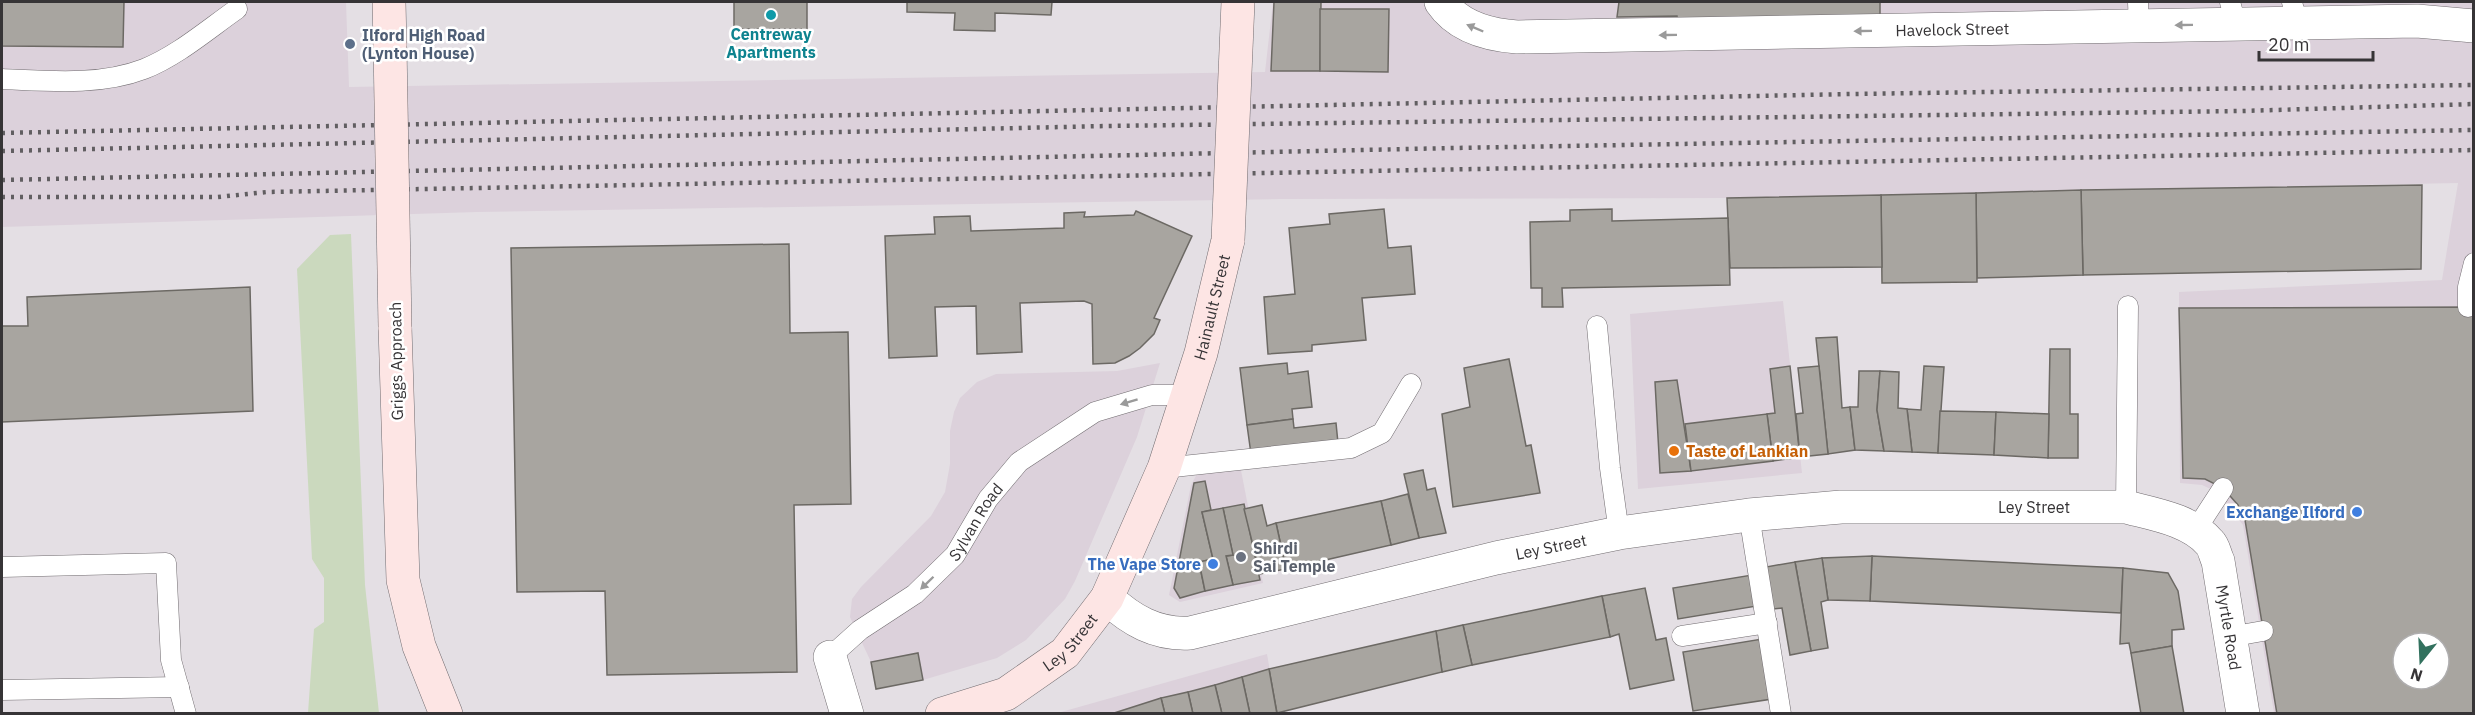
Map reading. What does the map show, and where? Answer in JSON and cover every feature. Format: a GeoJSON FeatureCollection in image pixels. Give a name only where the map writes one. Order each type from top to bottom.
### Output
{"type":"FeatureCollection","features":[{"type":"Feature","properties":{"kind":"street","name":"Griggs Approach"},"geometry":{"type":"LineString","coordinates":[[389,2],[395,327],[403,580],[418,646],[446,714]]}},
{"type":"Feature","properties":{"kind":"street","name":"Hainault Street"},"geometry":{"type":"LineString","coordinates":[[1107,598],[1164,468],[1201,353],[1228,240],[1238,2]]}},
{"type":"Feature","properties":{"kind":"street","name":"Havelock Street"},"geometry":{"type":"LineString","coordinates":[[1441,2],[1463,23],[1491,35],[1517,37],[2027,20],[2139,14],[2295,12],[2412,11],[2474,26]]}},
{"type":"Feature","properties":{"kind":"street","name":"Ley Street"},"geometry":{"type":"LineString","coordinates":[[942,714],[1006,693],[1065,653],[1107,598],[1122,612],[1153,628],[1171,634],[1190,633],[1496,558],[1619,533],[1749,515],[1841,507],[2126,507],[2161,516],[2203,537]]}},
{"type":"Feature","properties":{"kind":"street","name":"Myrtle Road"},"geometry":{"type":"LineString","coordinates":[[2203,537],[2218,561],[2243,714]]}},
{"type":"Feature","properties":{"kind":"street","name":"Sylvan Road"},"geometry":{"type":"LineString","coordinates":[[830,657],[847,714]]}},
{"type":"Feature","properties":{"kind":"lane"},"geometry":{"type":"LineString","coordinates":[[2,79],[59,81],[115,77],[144,69],[168,57],[237,9]]}},
{"type":"Feature","properties":{"kind":"lane"},"geometry":{"type":"LineString","coordinates":[[2470,307],[2468,287],[2474,263]]}},
{"type":"Feature","properties":{"kind":"lane"},"geometry":{"type":"LineString","coordinates":[[2470,307],[2474,282]]}},
{"type":"Feature","properties":{"kind":"lane"},"geometry":{"type":"LineString","coordinates":[[2126,507],[2128,306]]}},
{"type":"Feature","properties":{"kind":"lane"},"geometry":{"type":"LineString","coordinates":[[1597,326],[1610,468],[1619,533]]}},
{"type":"Feature","properties":{"kind":"lane"},"geometry":{"type":"LineString","coordinates":[[1164,468],[1351,448],[1382,433],[1412,384]]}},
{"type":"Feature","properties":{"kind":"lane","name":"Sylvan Road"},"geometry":{"type":"LineString","coordinates":[[830,657],[860,630],[915,594],[955,555],[988,499],[1018,462],[1095,412],[1152,395],[1186,395]]}},
{"type":"Feature","properties":{"kind":"lane"},"geometry":{"type":"LineString","coordinates":[[2203,537],[2223,488]]}},
{"type":"Feature","properties":{"kind":"lane"},"geometry":{"type":"LineString","coordinates":[[1749,515],[1781,714]]}},
{"type":"Feature","properties":{"kind":"lane"},"geometry":{"type":"LineString","coordinates":[[2,567],[166,563],[171,660],[186,714]]}},
{"type":"Feature","properties":{"kind":"lane"},"geometry":{"type":"LineString","coordinates":[[1682,636],[1767,623]]}},
{"type":"Feature","properties":{"kind":"lane"},"geometry":{"type":"LineString","coordinates":[[2229,637],[2263,631]]}},
{"type":"Feature","properties":{"kind":"lane"},"geometry":{"type":"LineString","coordinates":[[2,690],[179,687]]}},
{"type":"Feature","properties":{"kind":"shaded area"},"geometry":{"type":"Polygon","coordinates":[[[2,2],[346,2],[349,87],[1265,72],[1273,2],[2473,2],[2473,713],[2274,713],[2243,525],[2217,492],[2202,485],[2180,483],[2179,292],[2442,280],[2458,183],[1727,198],[1280,199],[477,212],[2,227],[2,2]]]}},
{"type":"Feature","properties":{"kind":"shaded area"},"geometry":{"type":"Polygon","coordinates":[[[1783,301],[1802,473],[1638,489],[1630,314],[1783,301]]]}},
{"type":"Feature","properties":{"kind":"shaded area"},"geometry":{"type":"Polygon","coordinates":[[[1160,363],[1137,437],[1075,581],[1065,599],[1026,640],[997,658],[923,680],[876,689],[871,662],[850,617],[852,599],[931,516],[945,492],[950,464],[950,431],[960,398],[977,382],[996,374],[1117,371],[1160,363]]]}},
{"type":"Feature","properties":{"kind":"shaded area"},"geometry":{"type":"Polygon","coordinates":[[[1209,452],[1238,455],[1263,583],[1180,602],[1169,595],[1191,485],[1209,452]]]}},
{"type":"Feature","properties":{"kind":"shaded area"},"geometry":{"type":"Polygon","coordinates":[[[1267,654],[1277,713],[1054,714],[1267,654]]]}},
{"type":"Feature","properties":{"kind":"green space"},"geometry":{"type":"Polygon","coordinates":[[[351,234],[365,585],[379,713],[308,713],[314,629],[324,622],[324,578],[312,559],[297,269],[330,235],[351,234]]]}},
{"type":"Feature","properties":{"kind":"building"},"geometry":{"type":"Polygon","coordinates":[[[2,2],[124,2],[123,47],[2,46],[2,2]]]}},
{"type":"Feature","properties":{"kind":"building","name":"Centreway Apartments"},"geometry":{"type":"Polygon","coordinates":[[[734,2],[807,2],[807,29],[734,29],[734,2]]]}},
{"type":"Feature","properties":{"kind":"building"},"geometry":{"type":"Polygon","coordinates":[[[907,2],[1052,2],[1051,15],[995,13],[995,31],[954,30],[955,13],[907,12],[907,2]]]}},
{"type":"Feature","properties":{"kind":"building"},"geometry":{"type":"Polygon","coordinates":[[[1274,2],[1321,2],[1320,71],[1271,71],[1274,2]]]}},
{"type":"Feature","properties":{"kind":"building"},"geometry":{"type":"Polygon","coordinates":[[[1619,2],[1880,2],[1880,20],[1678,24],[1677,16],[1617,17],[1619,2]]]}},
{"type":"Feature","properties":{"kind":"building"},"geometry":{"type":"Polygon","coordinates":[[[1320,9],[1389,9],[1388,72],[1320,71],[1320,9]]]}},
{"type":"Feature","properties":{"kind":"building"},"geometry":{"type":"Polygon","coordinates":[[[2422,185],[2421,269],[2083,275],[2081,190],[2422,185]]]}},
{"type":"Feature","properties":{"kind":"building"},"geometry":{"type":"Polygon","coordinates":[[[2081,190],[2083,275],[1977,278],[1976,193],[2081,190]]]}},
{"type":"Feature","properties":{"kind":"building"},"geometry":{"type":"Polygon","coordinates":[[[1976,193],[1977,282],[1882,283],[1881,195],[1976,193]]]}},
{"type":"Feature","properties":{"kind":"building"},"geometry":{"type":"Polygon","coordinates":[[[1881,195],[1882,267],[1730,268],[1727,198],[1881,195]]]}},
{"type":"Feature","properties":{"kind":"building"},"geometry":{"type":"Polygon","coordinates":[[[1384,209],[1388,248],[1411,246],[1415,294],[1362,298],[1366,340],[1312,345],[1312,351],[1268,354],[1264,297],[1295,294],[1289,228],[1330,224],[1329,214],[1384,209]]]}},
{"type":"Feature","properties":{"kind":"building"},"geometry":{"type":"Polygon","coordinates":[[[1612,209],[1612,221],[1728,218],[1730,285],[1562,288],[1563,307],[1542,307],[1542,288],[1531,288],[1530,222],[1570,221],[1570,210],[1612,209]]]}},
{"type":"Feature","properties":{"kind":"building"},"geometry":{"type":"Polygon","coordinates":[[[1136,211],[1192,236],[1154,318],[1160,320],[1154,334],[1129,356],[1115,363],[1093,364],[1092,304],[1084,301],[1020,303],[1022,352],[977,354],[976,306],[935,307],[937,356],[889,358],[885,236],[935,234],[934,217],[970,216],[971,231],[1064,228],[1064,213],[1085,212],[1084,217],[1134,215],[1136,211]]]}},
{"type":"Feature","properties":{"kind":"building"},"geometry":{"type":"Polygon","coordinates":[[[789,244],[790,333],[848,332],[851,504],[794,505],[797,672],[607,675],[605,591],[517,592],[511,248],[789,244]]]}},
{"type":"Feature","properties":{"kind":"building"},"geometry":{"type":"Polygon","coordinates":[[[250,287],[253,411],[2,422],[2,326],[28,326],[27,297],[250,287]]]}},
{"type":"Feature","properties":{"kind":"building","name":"Exchange Ilford"},"geometry":{"type":"Polygon","coordinates":[[[2474,307],[2474,714],[2277,714],[2245,520],[2238,505],[2223,488],[2205,479],[2183,478],[2179,308],[2474,307]]]}},
{"type":"Feature","properties":{"kind":"building"},"geometry":{"type":"Polygon","coordinates":[[[1837,337],[1842,408],[1850,407],[1855,450],[1828,454],[1816,338],[1837,337]]]}},
{"type":"Feature","properties":{"kind":"building"},"geometry":{"type":"Polygon","coordinates":[[[2050,349],[2070,349],[2070,414],[2078,414],[2078,458],[2048,458],[2050,349]]]}},
{"type":"Feature","properties":{"kind":"building"},"geometry":{"type":"Polygon","coordinates":[[[1509,359],[1526,446],[1531,445],[1540,493],[1453,507],[1442,414],[1470,407],[1464,368],[1509,359]]]}},
{"type":"Feature","properties":{"kind":"building"},"geometry":{"type":"Polygon","coordinates":[[[1287,363],[1288,374],[1308,371],[1312,407],[1292,409],[1293,419],[1247,425],[1240,368],[1287,363]]]}},
{"type":"Feature","properties":{"kind":"building"},"geometry":{"type":"Polygon","coordinates":[[[1790,366],[1800,457],[1773,461],[1767,414],[1775,413],[1770,369],[1790,366]]]}},
{"type":"Feature","properties":{"kind":"building"},"geometry":{"type":"Polygon","coordinates":[[[1819,366],[1828,454],[1800,457],[1796,414],[1803,413],[1798,368],[1819,366]]]}},
{"type":"Feature","properties":{"kind":"building"},"geometry":{"type":"Polygon","coordinates":[[[1924,366],[1944,367],[1938,453],[1912,452],[1907,409],[1921,410],[1924,366]]]}},
{"type":"Feature","properties":{"kind":"building"},"geometry":{"type":"Polygon","coordinates":[[[1859,371],[1880,371],[1877,410],[1884,451],[1855,450],[1850,407],[1858,407],[1859,371]]]}},
{"type":"Feature","properties":{"kind":"building"},"geometry":{"type":"Polygon","coordinates":[[[1880,371],[1899,372],[1898,408],[1907,409],[1912,452],[1884,451],[1877,410],[1880,371]]]}},
{"type":"Feature","properties":{"kind":"building"},"geometry":{"type":"Polygon","coordinates":[[[1677,380],[1691,471],[1660,473],[1655,382],[1677,380]]]}},
{"type":"Feature","properties":{"kind":"building"},"geometry":{"type":"Polygon","coordinates":[[[1940,411],[1996,412],[1994,455],[1938,453],[1940,411]]]}},
{"type":"Feature","properties":{"kind":"building"},"geometry":{"type":"Polygon","coordinates":[[[1996,412],[2049,414],[2048,458],[1994,455],[1996,412]]]}},
{"type":"Feature","properties":{"kind":"building"},"geometry":{"type":"Polygon","coordinates":[[[1767,414],[1773,461],[1691,471],[1685,424],[1767,414]]]}},
{"type":"Feature","properties":{"kind":"building"},"geometry":{"type":"Polygon","coordinates":[[[1293,419],[1294,428],[1336,423],[1338,443],[1251,454],[1247,425],[1293,419]]]}},
{"type":"Feature","properties":{"kind":"building"},"geometry":{"type":"Polygon","coordinates":[[[1423,470],[1427,490],[1435,488],[1446,533],[1419,538],[1404,474],[1423,470]]]}},
{"type":"Feature","properties":{"kind":"building"},"geometry":{"type":"Polygon","coordinates":[[[1205,481],[1211,510],[1202,512],[1213,559],[1199,562],[1205,591],[1180,598],[1174,588],[1194,483],[1205,481]]]}},
{"type":"Feature","properties":{"kind":"building"},"geometry":{"type":"Polygon","coordinates":[[[1408,494],[1419,538],[1391,545],[1381,501],[1408,494]]]}},
{"type":"Feature","properties":{"kind":"building"},"geometry":{"type":"Polygon","coordinates":[[[1381,501],[1391,545],[1286,569],[1276,523],[1381,501]]]}},
{"type":"Feature","properties":{"kind":"building"},"geometry":{"type":"Polygon","coordinates":[[[1244,504],[1260,580],[1233,585],[1226,556],[1233,555],[1223,508],[1244,504]]]}},
{"type":"Feature","properties":{"kind":"building"},"geometry":{"type":"Polygon","coordinates":[[[1262,505],[1267,526],[1276,523],[1286,569],[1260,574],[1244,509],[1262,505]]]}},
{"type":"Feature","properties":{"kind":"building"},"geometry":{"type":"Polygon","coordinates":[[[1223,508],[1233,555],[1226,556],[1233,585],[1205,591],[1199,562],[1213,559],[1202,512],[1223,508]]]}},
{"type":"Feature","properties":{"kind":"building"},"geometry":{"type":"Polygon","coordinates":[[[1872,556],[2123,568],[2121,613],[1870,601],[1872,556]]]}},
{"type":"Feature","properties":{"kind":"building"},"geometry":{"type":"Polygon","coordinates":[[[1872,556],[1870,601],[1828,600],[1822,558],[1872,556]]]}},
{"type":"Feature","properties":{"kind":"building"},"geometry":{"type":"Polygon","coordinates":[[[1822,558],[1828,600],[1821,602],[1828,648],[1811,651],[1795,562],[1822,558]]]}},
{"type":"Feature","properties":{"kind":"building"},"geometry":{"type":"Polygon","coordinates":[[[1795,562],[1811,651],[1790,655],[1782,608],[1773,609],[1766,567],[1795,562]]]}},
{"type":"Feature","properties":{"kind":"building"},"geometry":{"type":"Polygon","coordinates":[[[2123,568],[2168,573],[2178,591],[2184,629],[2172,630],[2172,646],[2131,653],[2129,643],[2120,644],[2123,568]]]}},
{"type":"Feature","properties":{"kind":"building"},"geometry":{"type":"Polygon","coordinates":[[[1752,575],[1757,606],[1678,619],[1673,588],[1752,575]]]}},
{"type":"Feature","properties":{"kind":"building"},"geometry":{"type":"Polygon","coordinates":[[[1645,588],[1656,640],[1666,638],[1674,680],[1630,689],[1619,634],[1610,637],[1602,596],[1645,588]]]}},
{"type":"Feature","properties":{"kind":"building"},"geometry":{"type":"Polygon","coordinates":[[[1602,596],[1610,637],[1472,665],[1463,625],[1602,596]]]}},
{"type":"Feature","properties":{"kind":"building"},"geometry":{"type":"Polygon","coordinates":[[[1463,625],[1472,665],[1442,672],[1436,631],[1463,625]]]}},
{"type":"Feature","properties":{"kind":"building"},"geometry":{"type":"Polygon","coordinates":[[[1436,631],[1442,672],[1277,713],[1269,669],[1436,631]]]}},
{"type":"Feature","properties":{"kind":"building"},"geometry":{"type":"Polygon","coordinates":[[[1762,639],[1772,699],[1693,711],[1683,652],[1762,639]]]}},
{"type":"Feature","properties":{"kind":"building"},"geometry":{"type":"Polygon","coordinates":[[[2172,646],[2184,714],[2141,714],[2131,653],[2172,646]]]}},
{"type":"Feature","properties":{"kind":"building"},"geometry":{"type":"Polygon","coordinates":[[[918,653],[923,680],[876,689],[871,662],[918,653]]]}},
{"type":"Feature","properties":{"kind":"building"},"geometry":{"type":"Polygon","coordinates":[[[1269,669],[1277,714],[1250,714],[1242,677],[1269,669]]]}},
{"type":"Feature","properties":{"kind":"building"},"geometry":{"type":"Polygon","coordinates":[[[1242,677],[1250,714],[1222,714],[1215,685],[1242,677]]]}},
{"type":"Feature","properties":{"kind":"building"},"geometry":{"type":"Polygon","coordinates":[[[1215,685],[1222,714],[1193,714],[1188,692],[1215,685]]]}},
{"type":"Feature","properties":{"kind":"building"},"geometry":{"type":"Polygon","coordinates":[[[1188,692],[1193,714],[1165,714],[1161,698],[1188,692]]]}},
{"type":"Feature","properties":{"kind":"building"},"geometry":{"type":"Polygon","coordinates":[[[1161,698],[1165,714],[1111,714],[1161,698]]]}},
{"type":"Feature","properties":{"kind":"railway"},"geometry":{"type":"LineString","coordinates":[[2,133],[1851,94],[2474,85]]}},
{"type":"Feature","properties":{"kind":"railway"},"geometry":{"type":"LineString","coordinates":[[2,151],[1107,126],[2242,111],[2474,104]]}},
{"type":"Feature","properties":{"kind":"railway"},"geometry":{"type":"LineString","coordinates":[[2,180],[1453,148],[2474,130]]}},
{"type":"Feature","properties":{"kind":"railway"},"geometry":{"type":"LineString","coordinates":[[2,197],[218,197],[267,192],[2474,150]]}},
{"type":"Feature","properties":{"kind":"place","name":"Centreway Apartments"},"geometry":{"type":"Point","coordinates":[771,15]}},
{"type":"Feature","properties":{"kind":"place","name":"Ilford High Road (Lynton House)"},"geometry":{"type":"Point","coordinates":[350,44]}},
{"type":"Feature","properties":{"kind":"place","name":"Taste of Lankian"},"geometry":{"type":"Point","coordinates":[1674,451]}},
{"type":"Feature","properties":{"kind":"place","name":"Exchange Ilford"},"geometry":{"type":"Point","coordinates":[2357,512]}},
{"type":"Feature","properties":{"kind":"place","name":"Shirdi Sai Temple"},"geometry":{"type":"Point","coordinates":[1241,557]}},
{"type":"Feature","properties":{"kind":"place","name":"The Vape Store"},"geometry":{"type":"Point","coordinates":[1213,564]}}]}
